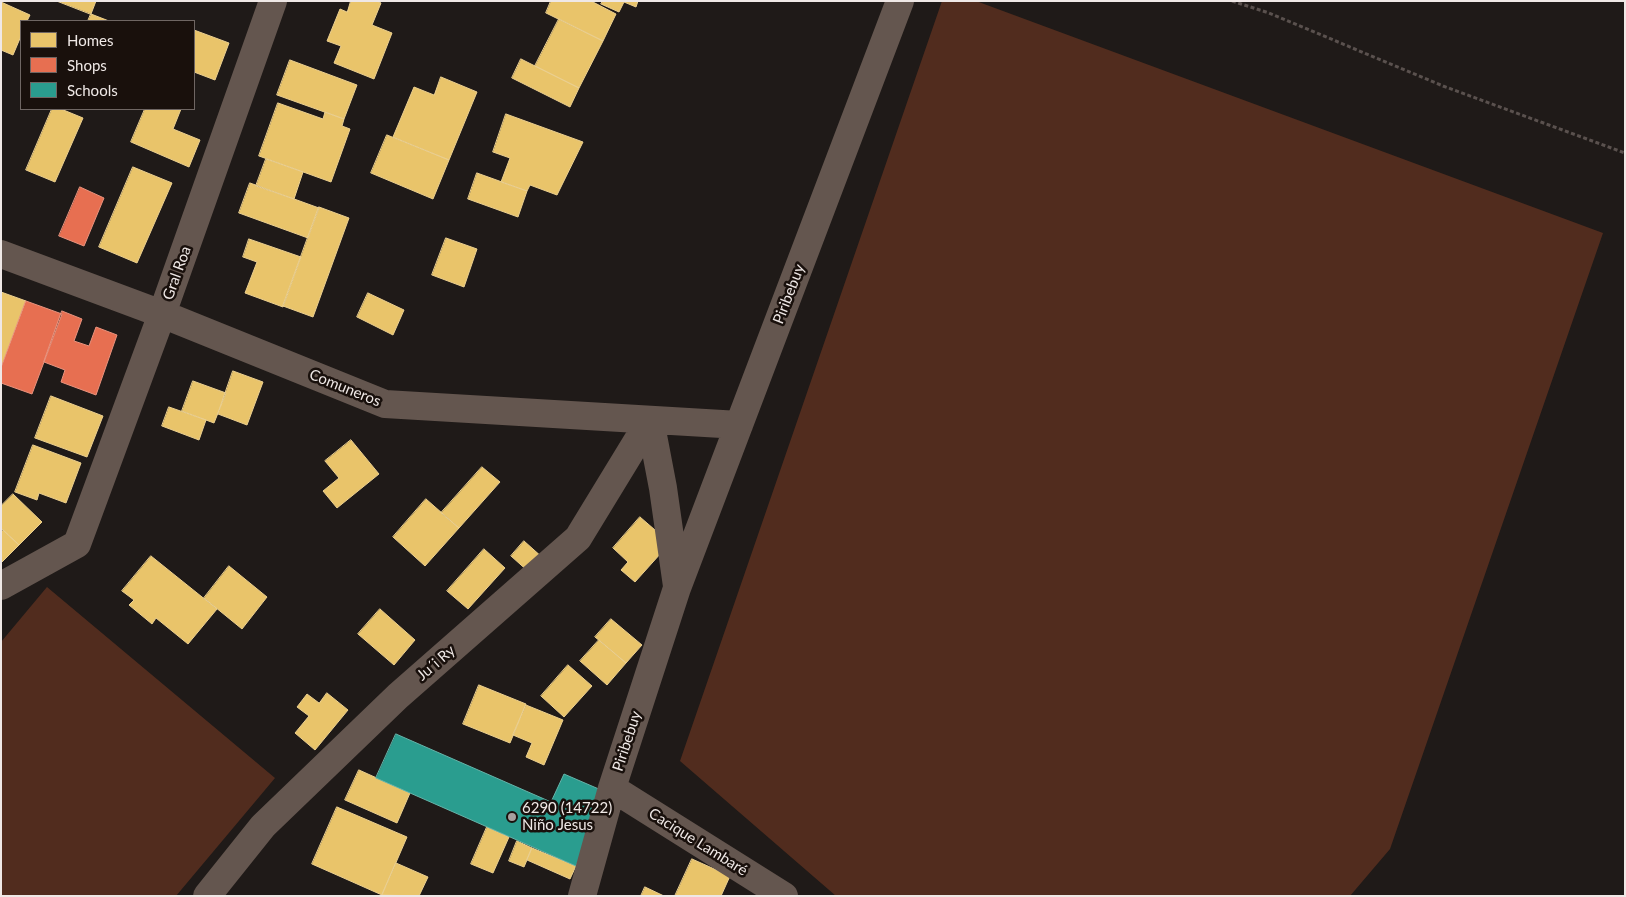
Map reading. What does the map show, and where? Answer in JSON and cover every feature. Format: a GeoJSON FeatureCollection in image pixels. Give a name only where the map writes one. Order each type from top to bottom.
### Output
{"type":"FeatureCollection","features":[{"type":"Feature","properties":{"kind":"street","name":"Gral Roa"},"geometry":{"type":"LineString","coordinates":[[1,586],[77,544],[162,314],[273,1]]}},
{"type":"Feature","properties":{"kind":"street","name":"Piribebuy"},"geometry":{"type":"LineString","coordinates":[[582,896],[612,788],[677,588],[900,1]]}},
{"type":"Feature","properties":{"kind":"street","name":"Comuneros"},"geometry":{"type":"LineString","coordinates":[[1,254],[162,314],[385,404],[739,425]]}},
{"type":"Feature","properties":{"kind":"street","name":"Piribebuy"},"geometry":{"type":"LineString","coordinates":[[650,420],[663,488],[677,588]]}},
{"type":"Feature","properties":{"kind":"street","name":"Ju´i Ry"},"geometry":{"type":"LineString","coordinates":[[207,896],[264,826],[398,696],[578,538],[650,420]]}},
{"type":"Feature","properties":{"kind":"street","name":"Cacique Lambaré"},"geometry":{"type":"LineString","coordinates":[[612,788],[784,896]]}},
{"type":"Feature","properties":{"kind":"path"},"geometry":{"type":"LineString","coordinates":[[1232,1],[1269,13],[1443,86],[1625,153]]}},
{"type":"Feature","properties":{"kind":"shaded area"},"geometry":{"type":"Polygon","coordinates":[[[942,1],[976,1],[1603,233],[1390,849],[1350,896],[836,896],[680,761],[942,1]]]}},
{"type":"Feature","properties":{"kind":"shaded area"},"geometry":{"type":"Polygon","coordinates":[[[47,587],[275,778],[176,896],[1,896],[1,642],[47,587]]]}},
{"type":"Feature","properties":{"kind":"building: Homes"},"geometry":{"type":"Polygon","coordinates":[[[57,1],[96,1],[91,14],[57,1]]]}},
{"type":"Feature","properties":{"kind":"building: Homes"},"geometry":{"type":"Polygon","coordinates":[[[351,1],[377,1],[381,3],[372,25],[392,33],[374,79],[334,63],[341,46],[327,41],[340,9],[347,12],[351,1]]]}},
{"type":"Feature","properties":{"kind":"building: Homes"},"geometry":{"type":"Polygon","coordinates":[[[551,1],[591,1],[616,14],[603,41],[546,13],[551,1]]]}},
{"type":"Feature","properties":{"kind":"building: Homes"},"geometry":{"type":"Polygon","coordinates":[[[603,1],[638,1],[636,7],[624,2],[619,12],[601,4],[603,1]]]}},
{"type":"Feature","properties":{"kind":"building: Homes"},"geometry":{"type":"Polygon","coordinates":[[[1,2],[30,15],[28,20],[20,20],[20,38],[13,55],[1,50],[1,2]]]}},
{"type":"Feature","properties":{"kind":"building: Homes"},"geometry":{"type":"Polygon","coordinates":[[[91,14],[106,20],[88,20],[91,14]]]}},
{"type":"Feature","properties":{"kind":"building: Homes"},"geometry":{"type":"Polygon","coordinates":[[[559,19],[603,41],[579,88],[535,66],[559,19]]]}},
{"type":"Feature","properties":{"kind":"building: Homes"},"geometry":{"type":"Polygon","coordinates":[[[195,30],[229,43],[215,80],[195,72],[195,30]]]}},
{"type":"Feature","properties":{"kind":"building: Homes"},"geometry":{"type":"Polygon","coordinates":[[[521,59],[579,88],[570,107],[512,78],[521,59]]]}},
{"type":"Feature","properties":{"kind":"building: Homes"},"geometry":{"type":"Polygon","coordinates":[[[290,60],[357,85],[344,119],[277,95],[290,60]]]}},
{"type":"Feature","properties":{"kind":"building: Homes"},"geometry":{"type":"Polygon","coordinates":[[[441,77],[477,92],[449,160],[393,137],[414,87],[434,95],[441,77]]]}},
{"type":"Feature","properties":{"kind":"building: Homes"},"geometry":{"type":"Polygon","coordinates":[[[278,103],[323,119],[325,112],[344,119],[342,126],[350,129],[331,182],[259,156],[278,103]]]}},
{"type":"Feature","properties":{"kind":"building: Homes"},"geometry":{"type":"Polygon","coordinates":[[[52,110],[63,110],[83,118],[55,182],[26,170],[52,110]]]}},
{"type":"Feature","properties":{"kind":"building: Homes"},"geometry":{"type":"Polygon","coordinates":[[[145,110],[181,110],[173,129],[200,140],[189,167],[131,142],[145,110]]]}},
{"type":"Feature","properties":{"kind":"building: Homes"},"geometry":{"type":"Polygon","coordinates":[[[506,114],[583,142],[557,195],[530,185],[527,191],[501,182],[510,158],[493,152],[506,114]]]}},
{"type":"Feature","properties":{"kind":"building: Homes"},"geometry":{"type":"Polygon","coordinates":[[[387,135],[449,160],[433,199],[371,173],[387,135]]]}},
{"type":"Feature","properties":{"kind":"building: Homes"},"geometry":{"type":"Polygon","coordinates":[[[266,159],[303,172],[294,199],[256,186],[266,159]]]}},
{"type":"Feature","properties":{"kind":"building: Homes"},"geometry":{"type":"Polygon","coordinates":[[[133,167],[172,183],[137,263],[99,247],[133,167]]]}},
{"type":"Feature","properties":{"kind":"building: Homes"},"geometry":{"type":"Polygon","coordinates":[[[477,173],[527,191],[518,217],[468,199],[477,173]]]}},
{"type":"Feature","properties":{"kind":"building: Homes"},"geometry":{"type":"Polygon","coordinates":[[[250,183],[319,208],[308,238],[239,213],[250,183]]]}},
{"type":"Feature","properties":{"kind":"building: Homes"},"geometry":{"type":"Polygon","coordinates":[[[319,207],[349,218],[313,317],[283,306],[319,207]]]}},
{"type":"Feature","properties":{"kind":"building: Homes"},"geometry":{"type":"Polygon","coordinates":[[[446,238],[477,249],[464,287],[432,275],[446,238]]]}},
{"type":"Feature","properties":{"kind":"building: Homes"},"geometry":{"type":"Polygon","coordinates":[[[249,239],[301,257],[283,307],[245,293],[257,262],[243,257],[249,239]]]}},
{"type":"Feature","properties":{"kind":"building: Homes"},"geometry":{"type":"Polygon","coordinates":[[[1,292],[26,301],[1,368],[1,292]]]}},
{"type":"Feature","properties":{"kind":"building: Homes"},"geometry":{"type":"Polygon","coordinates":[[[368,293],[404,310],[393,335],[357,317],[368,293]]]}},
{"type":"Feature","properties":{"kind":"building: Homes"},"geometry":{"type":"Polygon","coordinates":[[[233,371],[263,382],[247,425],[218,414],[233,371]]]}},
{"type":"Feature","properties":{"kind":"building: Homes"},"geometry":{"type":"Polygon","coordinates":[[[193,381],[226,393],[214,423],[182,411],[193,381]]]}},
{"type":"Feature","properties":{"kind":"building: Homes"},"geometry":{"type":"Polygon","coordinates":[[[51,396],[103,416],[87,457],[35,438],[51,396]]]}},
{"type":"Feature","properties":{"kind":"building: Homes"},"geometry":{"type":"Polygon","coordinates":[[[169,407],[206,420],[199,440],[162,426],[169,407]]]}},
{"type":"Feature","properties":{"kind":"building: Homes"},"geometry":{"type":"Polygon","coordinates":[[[351,440],[379,474],[337,508],[323,491],[339,478],[325,461],[351,440]]]}},
{"type":"Feature","properties":{"kind":"building: Homes"},"geometry":{"type":"Polygon","coordinates":[[[33,445],[81,463],[66,503],[39,493],[37,500],[15,492],[33,445]]]}},
{"type":"Feature","properties":{"kind":"building: Homes"},"geometry":{"type":"Polygon","coordinates":[[[482,467],[500,482],[459,528],[441,513],[482,467]]]}},
{"type":"Feature","properties":{"kind":"building: Homes"},"geometry":{"type":"Polygon","coordinates":[[[13,494],[42,522],[19,545],[1,528],[1,506],[13,494]]]}},
{"type":"Feature","properties":{"kind":"building: Homes"},"geometry":{"type":"Polygon","coordinates":[[[426,499],[459,528],[425,566],[393,537],[426,499]]]}},
{"type":"Feature","properties":{"kind":"building: Homes"},"geometry":{"type":"Polygon","coordinates":[[[640,517],[670,543],[635,582],[621,570],[628,562],[613,548],[640,517]]]}},
{"type":"Feature","properties":{"kind":"building: Homes"},"geometry":{"type":"Polygon","coordinates":[[[3,530],[19,545],[1,563],[1,532],[3,530]]]}},
{"type":"Feature","properties":{"kind":"building: Homes"},"geometry":{"type":"Polygon","coordinates":[[[524,541],[543,558],[530,573],[511,556],[524,541]]]}},
{"type":"Feature","properties":{"kind":"building: Homes"},"geometry":{"type":"Polygon","coordinates":[[[484,549],[505,568],[468,609],[447,591],[484,549]]]}},
{"type":"Feature","properties":{"kind":"building: Homes"},"geometry":{"type":"Polygon","coordinates":[[[151,556],[217,609],[188,644],[156,618],[152,624],[129,605],[134,600],[122,591],[151,556]]]}},
{"type":"Feature","properties":{"kind":"building: Homes"},"geometry":{"type":"Polygon","coordinates":[[[229,566],[267,597],[242,629],[204,598],[229,566]]]}},
{"type":"Feature","properties":{"kind":"building: Homes"},"geometry":{"type":"Polygon","coordinates":[[[380,609],[415,640],[394,665],[358,634],[380,609]]]}},
{"type":"Feature","properties":{"kind":"building: Homes"},"geometry":{"type":"Polygon","coordinates":[[[611,619],[642,645],[626,663],[595,637],[611,619]]]}},
{"type":"Feature","properties":{"kind":"building: Homes"},"geometry":{"type":"Polygon","coordinates":[[[599,640],[626,663],[607,685],[580,661],[599,640]]]}},
{"type":"Feature","properties":{"kind":"building: Homes"},"geometry":{"type":"Polygon","coordinates":[[[568,665],[592,686],[564,717],[541,696],[568,665]]]}},
{"type":"Feature","properties":{"kind":"building: Homes"},"geometry":{"type":"Polygon","coordinates":[[[479,685],[526,704],[510,743],[463,724],[479,685]]]}},
{"type":"Feature","properties":{"kind":"building: Homes"},"geometry":{"type":"Polygon","coordinates":[[[327,693],[348,710],[315,750],[295,733],[309,716],[297,707],[307,694],[319,703],[327,693]]]}},
{"type":"Feature","properties":{"kind":"building: Homes"},"geometry":{"type":"Polygon","coordinates":[[[526,705],[563,720],[544,765],[526,757],[532,743],[513,735],[526,705]]]}},
{"type":"Feature","properties":{"kind":"building: Homes"},"geometry":{"type":"Polygon","coordinates":[[[359,770],[410,793],[397,823],[345,800],[359,770]]]}},
{"type":"Feature","properties":{"kind":"building: Homes"},"geometry":{"type":"Polygon","coordinates":[[[337,807],[407,837],[382,895],[312,864],[337,807]]]}},
{"type":"Feature","properties":{"kind":"building: Homes"},"geometry":{"type":"Polygon","coordinates":[[[487,827],[509,837],[493,873],[471,864],[487,827]]]}},
{"type":"Feature","properties":{"kind":"building: Homes"},"geometry":{"type":"Polygon","coordinates":[[[517,841],[532,848],[524,867],[509,861],[517,841]]]}},
{"type":"Feature","properties":{"kind":"building: Homes"},"geometry":{"type":"Polygon","coordinates":[[[532,848],[576,866],[570,879],[527,860],[532,848]]]}},
{"type":"Feature","properties":{"kind":"building: Homes"},"geometry":{"type":"Polygon","coordinates":[[[692,859],[730,876],[721,896],[675,896],[692,859]]]}},
{"type":"Feature","properties":{"kind":"building: Homes"},"geometry":{"type":"Polygon","coordinates":[[[396,863],[428,877],[419,896],[382,895],[396,863]]]}},
{"type":"Feature","properties":{"kind":"building: Homes"},"geometry":{"type":"Polygon","coordinates":[[[645,887],[664,896],[641,896],[645,887]]]}},
{"type":"Feature","properties":{"kind":"building: Shops"},"geometry":{"type":"Polygon","coordinates":[[[80,187],[104,198],[84,246],[59,236],[80,187]]]}},
{"type":"Feature","properties":{"kind":"building: Shops"},"geometry":{"type":"Polygon","coordinates":[[[26,301],[62,314],[32,394],[1,383],[1,368],[26,301]]]}},
{"type":"Feature","properties":{"kind":"building: Shops"},"geometry":{"type":"Polygon","coordinates":[[[62,311],[82,319],[74,341],[89,346],[96,327],[117,335],[96,395],[61,382],[65,370],[44,362],[62,311]]]}},
{"type":"Feature","properties":{"kind":"building: Schools"},"geometry":{"type":"Polygon","coordinates":[[[396,734],[551,802],[564,774],[608,793],[576,866],[376,778],[396,734]]]}},
{"type":"Feature","properties":{"kind":"place","name":"6290 (14722) Niño Jesus"},"geometry":{"type":"Point","coordinates":[512,817]}}]}
